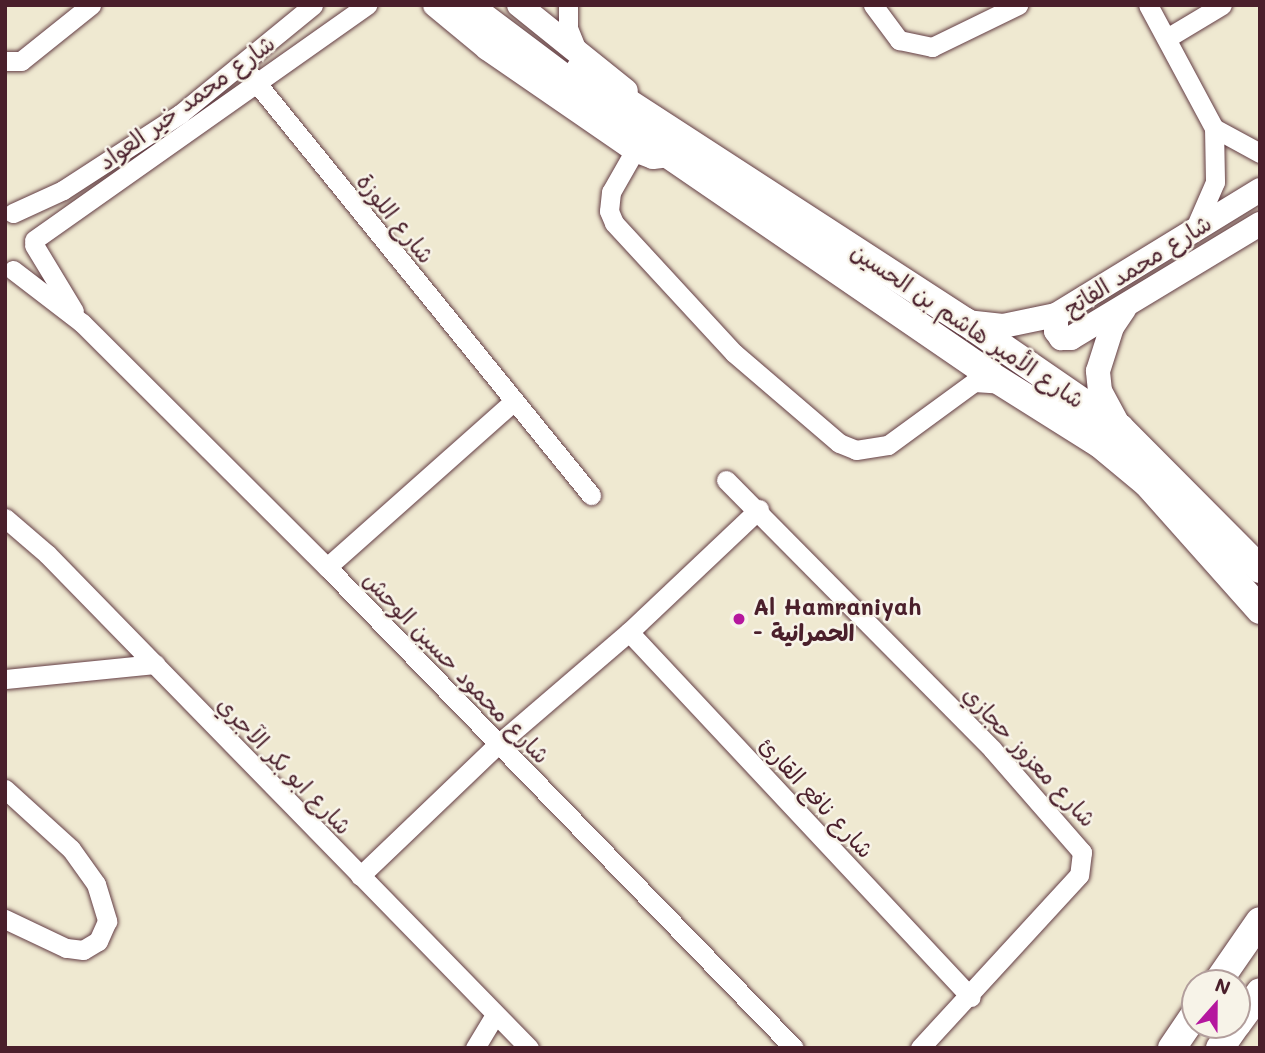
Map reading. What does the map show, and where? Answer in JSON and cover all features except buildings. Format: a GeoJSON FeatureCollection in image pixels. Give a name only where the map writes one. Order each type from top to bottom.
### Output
{"type":"FeatureCollection","features":[{"type":"Feature","properties":{"kind":"highway","name":"شارع الأمير هاشم بن الحسين"},"geometry":{"type":"LineString","coordinates":[[467,5],[555,76],[968,359],[1129,465],[1260,610]]}},
{"type":"Feature","properties":{"kind":"highway","name":"شارع الأمير هاشم بن الحسين"},"geometry":{"type":"LineString","coordinates":[[494,5],[572,66],[966,322],[1120,429],[1256,558]]}},
{"type":"Feature","properties":{"kind":"highway"},"geometry":{"type":"LineString","coordinates":[[1227,969],[1260,921]]}},
{"type":"Feature","properties":{"kind":"highway"},"geometry":{"type":"LineString","coordinates":[[1248,969],[1260,952]]}},
{"type":"Feature","properties":{"kind":"highway"},"geometry":{"type":"LineString","coordinates":[[1192,1048],[1215,1039]]}},
{"type":"Feature","properties":{"kind":"main road","name":"شارع الأمير هاشم بن الحسين"},"geometry":{"type":"LineString","coordinates":[[435,5],[487,48],[635,150],[653,157],[669,155]]}},
{"type":"Feature","properties":{"kind":"main road","name":"شارع الأمير هاشم بن الحسين"},"geometry":{"type":"LineString","coordinates":[[519,5],[576,48],[648,115]]}},
{"type":"Feature","properties":{"kind":"main road","name":"شارع محمد الفاتح"},"geometry":{"type":"LineString","coordinates":[[966,322],[1003,326],[1056,316],[1260,190]]}},
{"type":"Feature","properties":{"kind":"main road","name":"شارع محمد الفاتح"},"geometry":{"type":"LineString","coordinates":[[1120,429],[1100,391],[1098,371],[1112,327],[1125,308],[1260,224]]}},
{"type":"Feature","properties":{"kind":"main road"},"geometry":{"type":"LineString","coordinates":[[1056,316],[1056,331],[1061,338],[1071,338],[1125,308]]}},
{"type":"Feature","properties":{"kind":"street"},"geometry":{"type":"LineString","coordinates":[[5,61],[21,61],[91,5]]}},
{"type":"Feature","properties":{"kind":"street","name":"شارع محمد خير العواد"},"geometry":{"type":"LineString","coordinates":[[9,212],[42,201],[121,155],[243,65],[313,5]]}},
{"type":"Feature","properties":{"kind":"street","name":"شارع محمد خير العواد"},"geometry":{"type":"LineString","coordinates":[[9,271],[27,261],[34,242],[255,82],[367,5]]}},
{"type":"Feature","properties":{"kind":"street"},"geometry":{"type":"LineString","coordinates":[[568,5],[568,29],[576,48]]}},
{"type":"Feature","properties":{"kind":"street"},"geometry":{"type":"LineString","coordinates":[[873,5],[899,40],[932,47],[1018,5]]}},
{"type":"Feature","properties":{"kind":"street"},"geometry":{"type":"LineString","coordinates":[[1148,5],[1214,128],[1216,182],[1195,228]]}},
{"type":"Feature","properties":{"kind":"street"},"geometry":{"type":"LineString","coordinates":[[1167,38],[1222,5]]}},
{"type":"Feature","properties":{"kind":"street","name":"شارع اللوزة"},"geometry":{"type":"LineString","coordinates":[[243,65],[590,495]]}},
{"type":"Feature","properties":{"kind":"street"},"geometry":{"type":"LineString","coordinates":[[1214,128],[1260,153]]}},
{"type":"Feature","properties":{"kind":"street"},"geometry":{"type":"LineString","coordinates":[[635,150],[611,192],[610,211],[614,223],[734,353],[839,443],[856,450],[888,445],[965,388],[985,381],[1011,388]]}},
{"type":"Feature","properties":{"kind":"street","name":"شارع محمود حسين الوحش"},"geometry":{"type":"LineString","coordinates":[[9,212],[28,223],[34,242],[82,323]]}},
{"type":"Feature","properties":{"kind":"street","name":"شارع محمود حسين الوحش"},"geometry":{"type":"LineString","coordinates":[[9,271],[82,323],[327,567],[794,1048]]}},
{"type":"Feature","properties":{"kind":"street"},"geometry":{"type":"LineString","coordinates":[[965,388],[973,373],[968,359]]}},
{"type":"Feature","properties":{"kind":"street"},"geometry":{"type":"LineString","coordinates":[[327,567],[513,402]]}},
{"type":"Feature","properties":{"kind":"street","name":"شارع معزوز حجازي"},"geometry":{"type":"LineString","coordinates":[[726,480],[759,509],[1079,844],[1083,863],[1079,875],[920,1048]]}},
{"type":"Feature","properties":{"kind":"street"},"geometry":{"type":"LineString","coordinates":[[360,876],[497,745],[629,632],[759,509]]}},
{"type":"Feature","properties":{"kind":"street","name":"شارع ابو بكر الآجري"},"geometry":{"type":"LineString","coordinates":[[5,518],[47,554],[529,1048]]}},
{"type":"Feature","properties":{"kind":"street","name":"شارع نافع القارئ"},"geometry":{"type":"LineString","coordinates":[[629,632],[970,996]]}},
{"type":"Feature","properties":{"kind":"street"},"geometry":{"type":"LineString","coordinates":[[5,679],[155,664]]}},
{"type":"Feature","properties":{"kind":"street"},"geometry":{"type":"LineString","coordinates":[[5,789],[71,849],[96,884],[107,921],[98,942],[83,950],[66,948],[5,919]]}},
{"type":"Feature","properties":{"kind":"street"},"geometry":{"type":"LineString","coordinates":[[475,1048],[495,1015]]}},
{"type":"Feature","properties":{"kind":"place","name":"Al Hamraniyah - الحمرانية"},"geometry":{"type":"Point","coordinates":[739,619]}}]}
